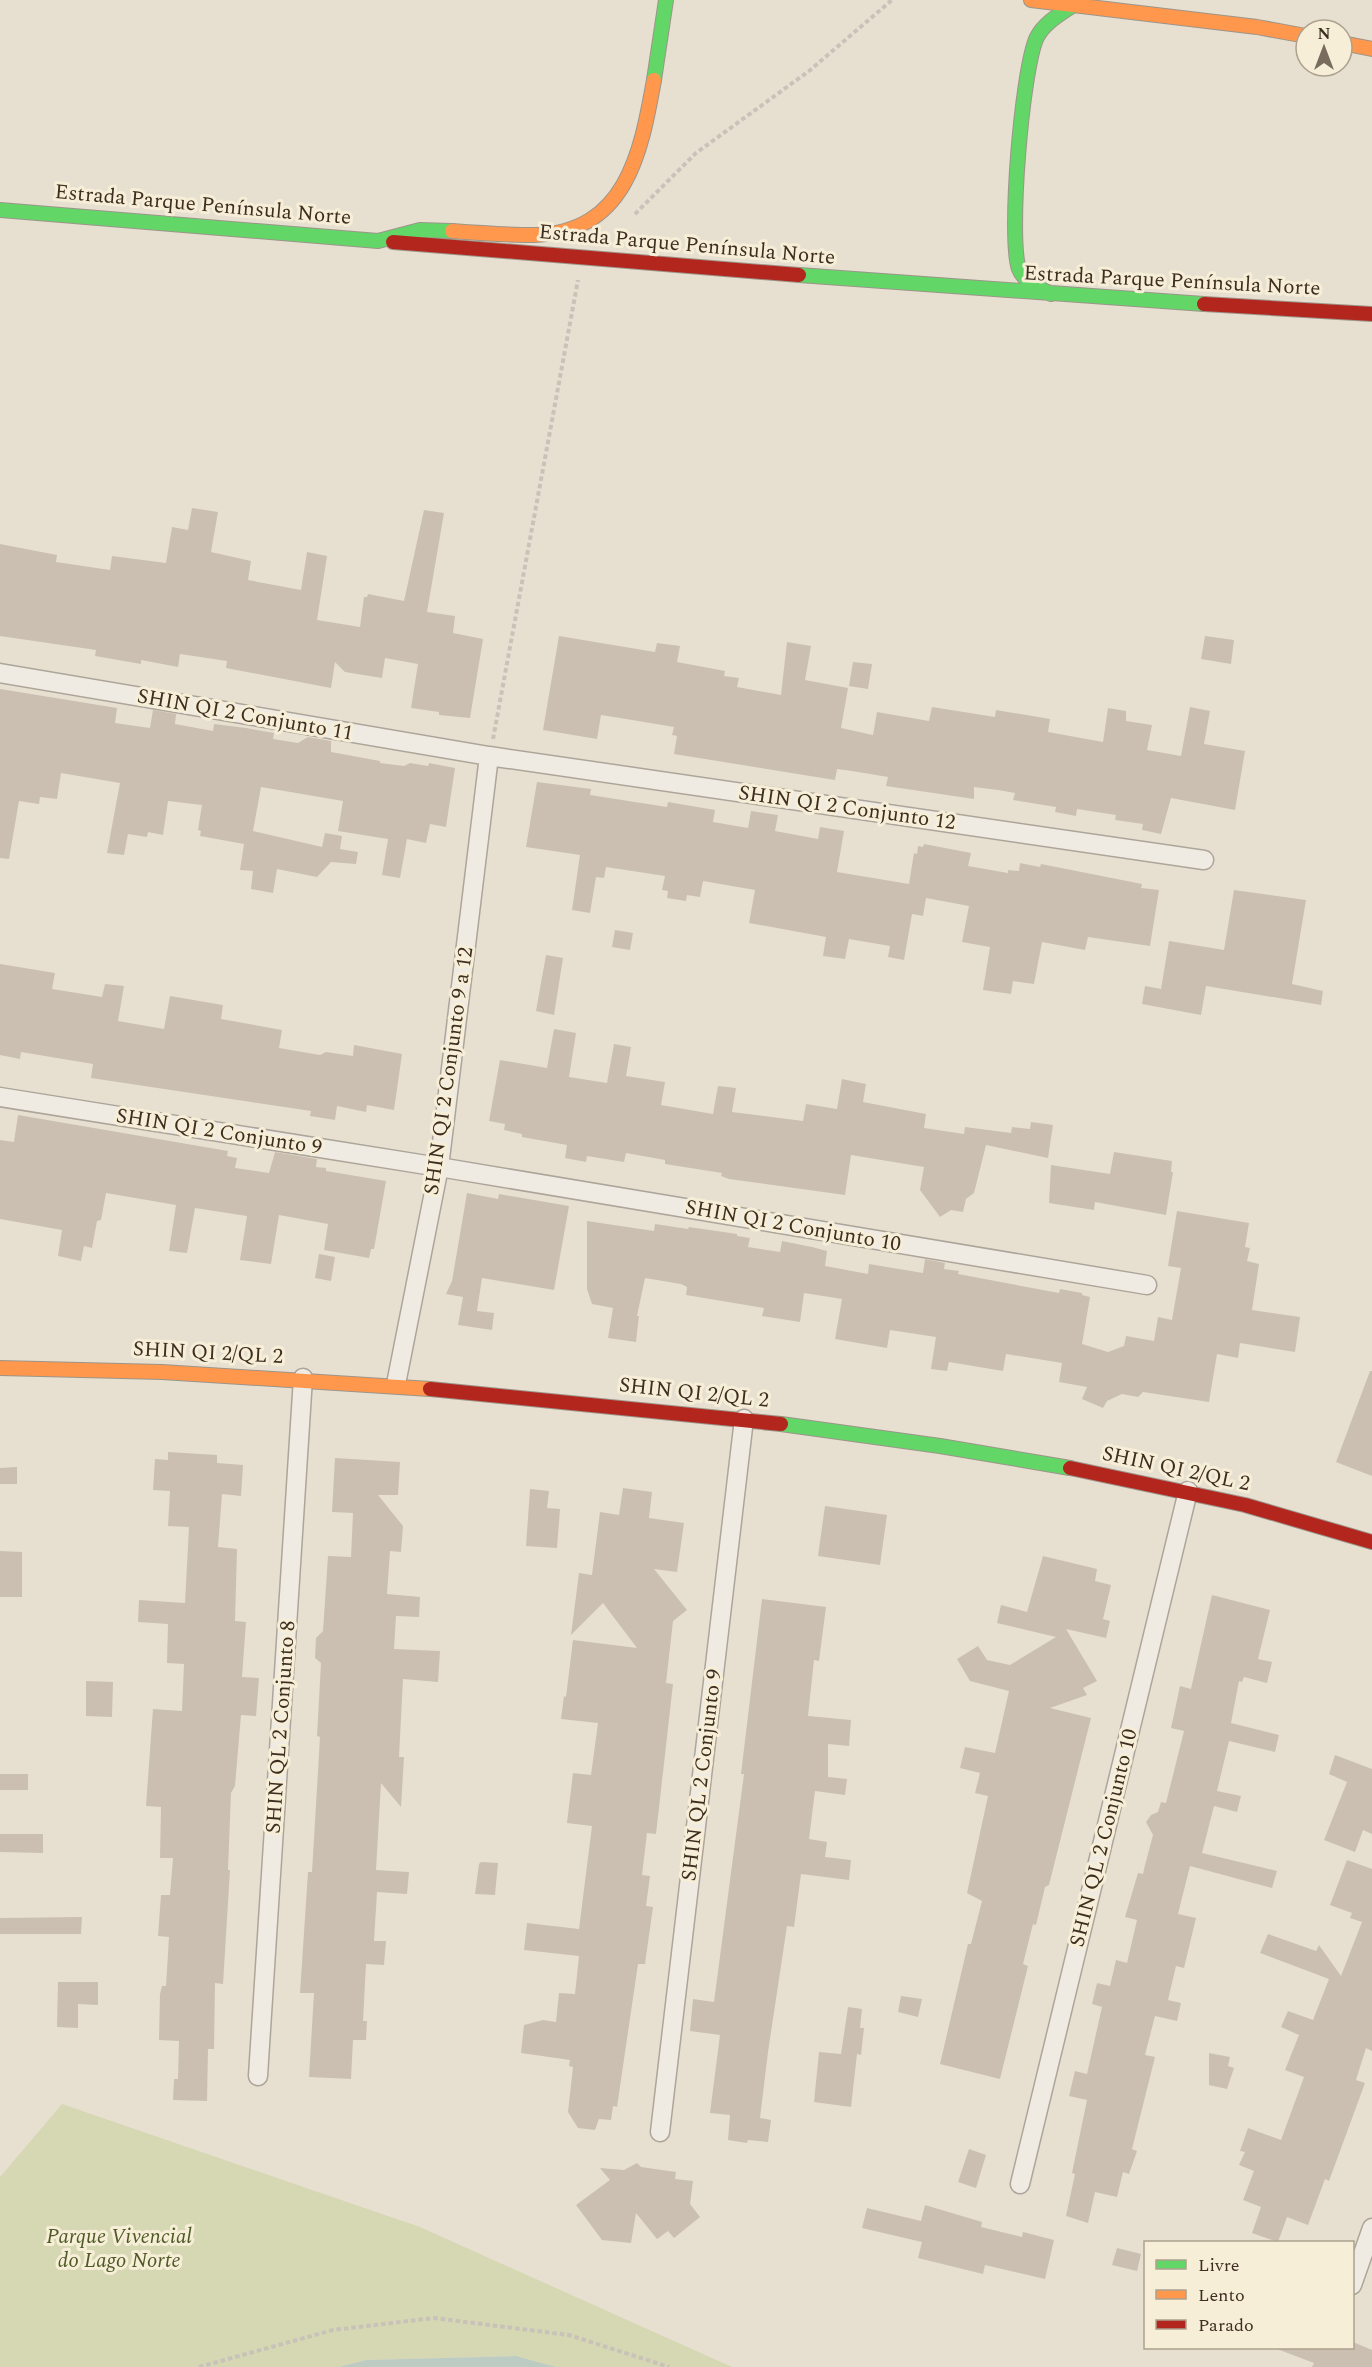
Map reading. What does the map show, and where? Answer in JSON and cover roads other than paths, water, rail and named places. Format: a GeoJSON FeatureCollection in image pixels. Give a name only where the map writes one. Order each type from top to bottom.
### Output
{"type":"FeatureCollection","features":[{"type":"Feature","properties":{"kind":"main road"},"geometry":{"type":"LineString","coordinates":[[378,241],[420,230],[536,234],[564,231],[590,220],[611,203],[634,168],[656,71],[666,0]]}},
{"type":"Feature","properties":{"kind":"main road"},"geometry":{"type":"LineString","coordinates":[[1032,0],[1257,27],[1294,34]]}},
{"type":"Feature","properties":{"kind":"main road"},"geometry":{"type":"LineString","coordinates":[[1053,295],[1028,282],[1020,271],[1015,255],[1019,159],[1031,53],[1038,35],[1048,24],[1075,4]]}},
{"type":"Feature","properties":{"kind":"main road"},"geometry":{"type":"LineString","coordinates":[[1354,45],[1372,49]]}},
{"type":"Feature","properties":{"kind":"main road","name":"Estrada Parque Península Norte"},"geometry":{"type":"LineString","coordinates":[[0,210],[1053,295],[1372,315]]}},
{"type":"Feature","properties":{"kind":"main road","name":"SHIN QI 2/QL 2"},"geometry":{"type":"LineString","coordinates":[[0,1368],[101,1369],[396,1384],[744,1419],[952,1448],[1188,1491],[1273,1512],[1372,1542]]}},
{"type":"Feature","properties":{"kind":"street","name":"SHIN QI 2 Conjunto 11"},"geometry":{"type":"LineString","coordinates":[[0,673],[489,756]]}},
{"type":"Feature","properties":{"kind":"street","name":"SHIN QI 2 Conjunto 12"},"geometry":{"type":"LineString","coordinates":[[489,756],[1204,860]]}},
{"type":"Feature","properties":{"kind":"street","name":"SHIN QI 2 Conjunto 9 a 12"},"geometry":{"type":"LineString","coordinates":[[396,1384],[438,1167],[489,756]]}},
{"type":"Feature","properties":{"kind":"street","name":"SHIN QI 2 Conjunto 9"},"geometry":{"type":"LineString","coordinates":[[0,1097],[438,1167]]}},
{"type":"Feature","properties":{"kind":"street","name":"SHIN QI 2 Conjunto 10"},"geometry":{"type":"LineString","coordinates":[[438,1167],[1147,1286]]}},
{"type":"Feature","properties":{"kind":"street","name":"SHIN QL 2 Conjunto 8"},"geometry":{"type":"LineString","coordinates":[[258,2076],[303,1378]]}},
{"type":"Feature","properties":{"kind":"street","name":"SHIN QL 2 Conjunto 9"},"geometry":{"type":"LineString","coordinates":[[660,2132],[744,1419]]}},
{"type":"Feature","properties":{"kind":"street","name":"SHIN QL 2 Conjunto 10"},"geometry":{"type":"LineString","coordinates":[[1020,2184],[1188,1491]]}},
{"type":"Feature","properties":{"kind":"street"},"geometry":{"type":"LineString","coordinates":[[1354,2282],[1372,2228]]}},
{"type":"Feature","properties":{"kind":"park label","name":"Parque Vivencial do Lago Norte"},"geometry":{"type":"Point","coordinates":[119,2249]}}]}
